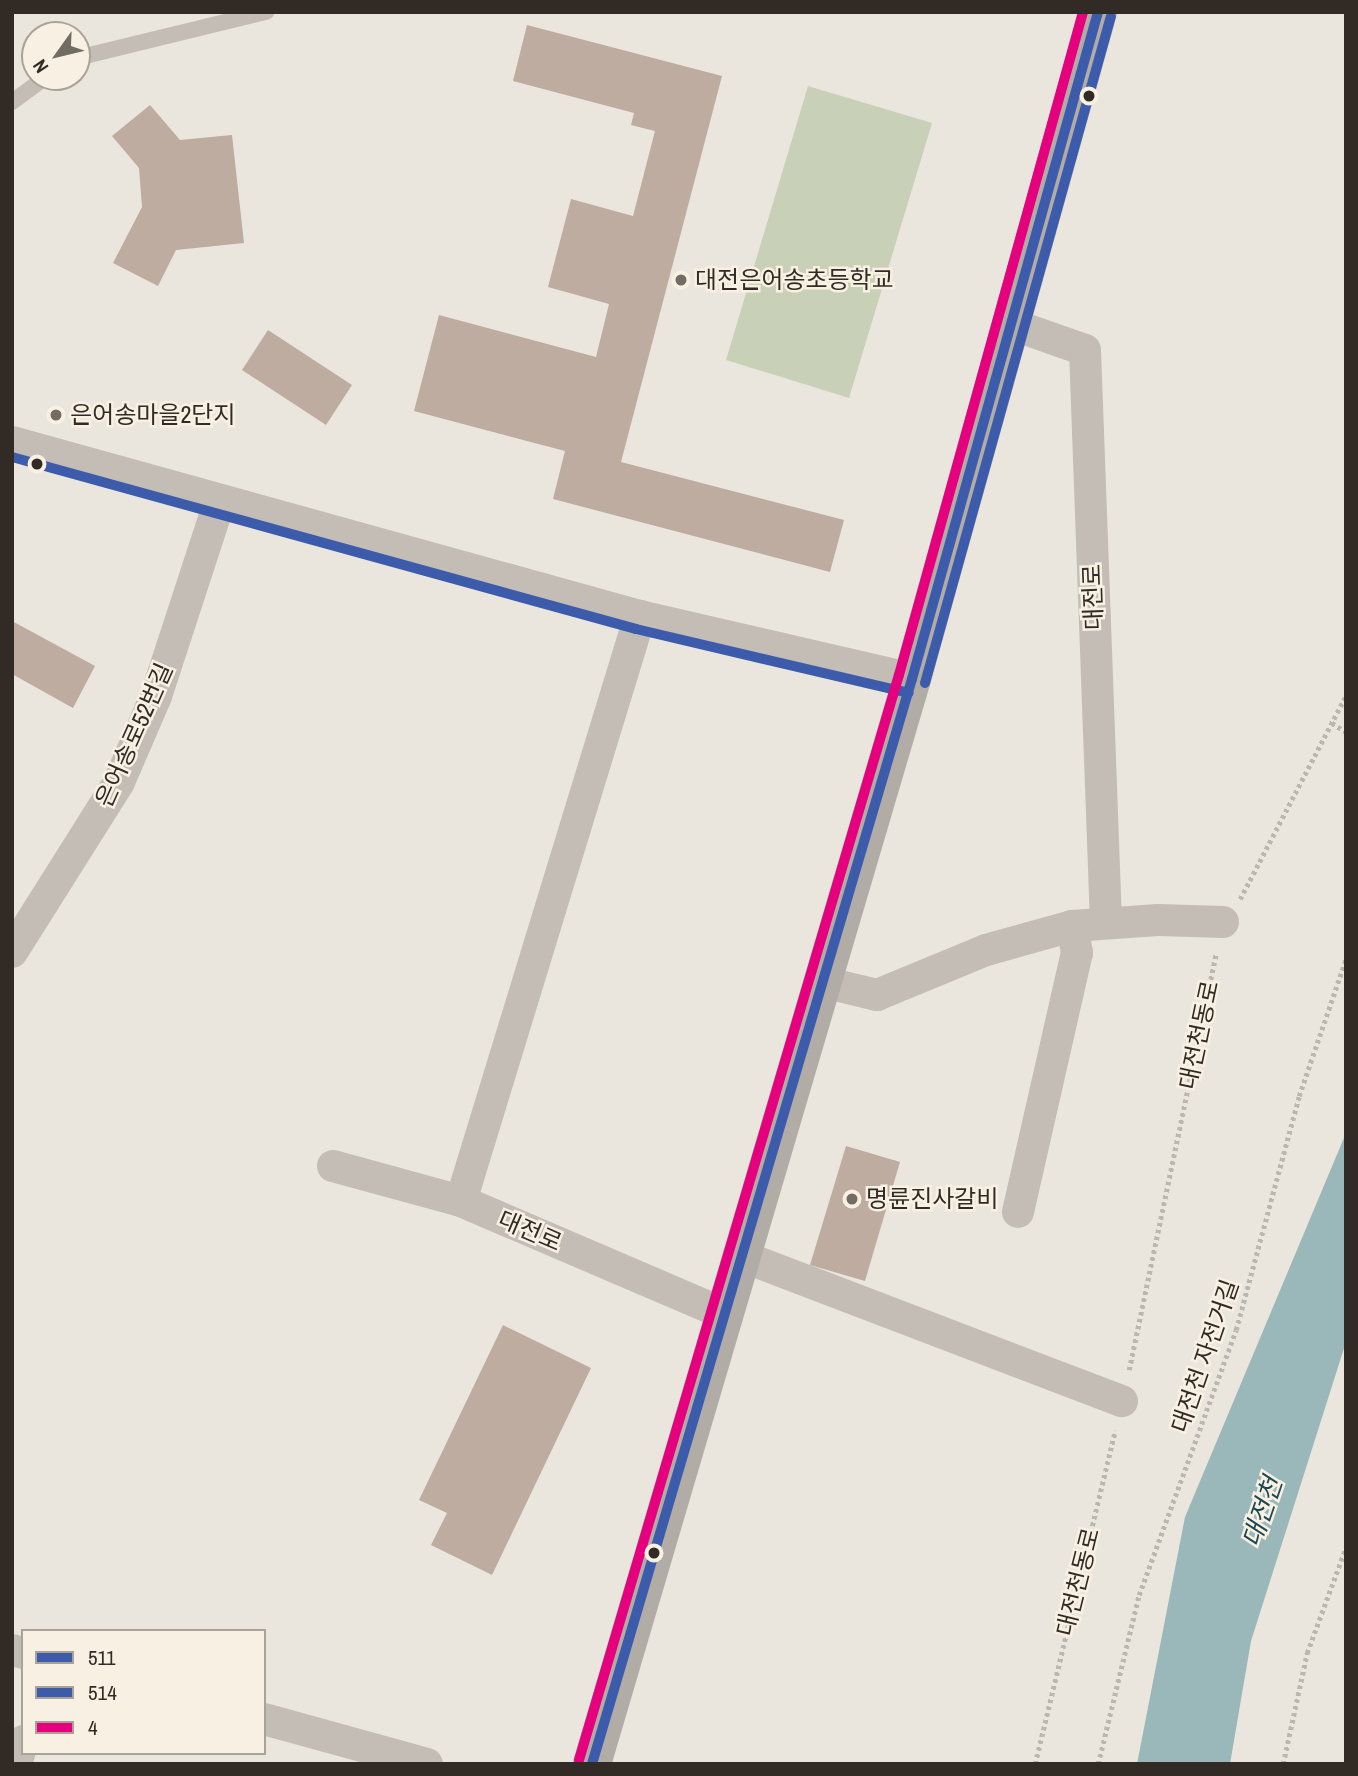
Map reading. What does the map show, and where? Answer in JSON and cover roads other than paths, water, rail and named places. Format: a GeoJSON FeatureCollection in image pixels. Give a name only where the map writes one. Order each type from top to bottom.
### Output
{"type":"FeatureCollection","features":[{"type":"Feature","properties":{"kind":"main road"},"geometry":{"type":"LineString","coordinates":[[592,1764],[739,1255],[912,679],[1098,12]]}},
{"type":"Feature","properties":{"kind":"street","name":"대전로"},"geometry":{"type":"LineString","coordinates":[[1011,324],[1085,350],[1106,922]]}},
{"type":"Feature","properties":{"kind":"street"},"geometry":{"type":"LineString","coordinates":[[12,442],[640,616],[912,679]]}},
{"type":"Feature","properties":{"kind":"street","name":"은어송로52번길"},"geometry":{"type":"LineString","coordinates":[[12,952],[119,782],[156,696],[220,500]]}},
{"type":"Feature","properties":{"kind":"street"},"geometry":{"type":"LineString","coordinates":[[461,1201],[640,616]]}},
{"type":"Feature","properties":{"kind":"street"},"geometry":{"type":"LineString","coordinates":[[823,982],[877,995],[986,950],[1072,926],[1106,922],[1223,922]]}},
{"type":"Feature","properties":{"kind":"street"},"geometry":{"type":"LineString","coordinates":[[1018,1212],[1077,953],[1072,926]]}},
{"type":"Feature","properties":{"kind":"street","name":"대전로"},"geometry":{"type":"LineString","coordinates":[[333,1166],[461,1201],[722,1313]]}},
{"type":"Feature","properties":{"kind":"street"},"geometry":{"type":"LineString","coordinates":[[739,1255],[1122,1401]]}},
{"type":"Feature","properties":{"kind":"street"},"geometry":{"type":"LineString","coordinates":[[266,1720],[426,1764]]}},
{"type":"Feature","properties":{"kind":"lane"},"geometry":{"type":"LineString","coordinates":[[91,55],[266,12]]}},
{"type":"Feature","properties":{"kind":"lane"},"geometry":{"type":"LineString","coordinates":[[12,102],[27,91]]}},
{"type":"Feature","properties":{"kind":"water","name":"대전천"},"geometry":{"type":"Polygon","coordinates":[[[1346,1133],[1346,1342],[1251,1641],[1230,1764],[1137,1764],[1185,1517],[1346,1133]]]}},
{"type":"Feature","properties":{"kind":"place","name":"대전은어송초등학교"},"geometry":{"type":"Point","coordinates":[681,280]}},
{"type":"Feature","properties":{"kind":"place","name":"은어송마을2단지"},"geometry":{"type":"Point","coordinates":[56,415]}},
{"type":"Feature","properties":{"kind":"place","name":"명륜진사갈비"},"geometry":{"type":"Point","coordinates":[852,1199]}}]}
